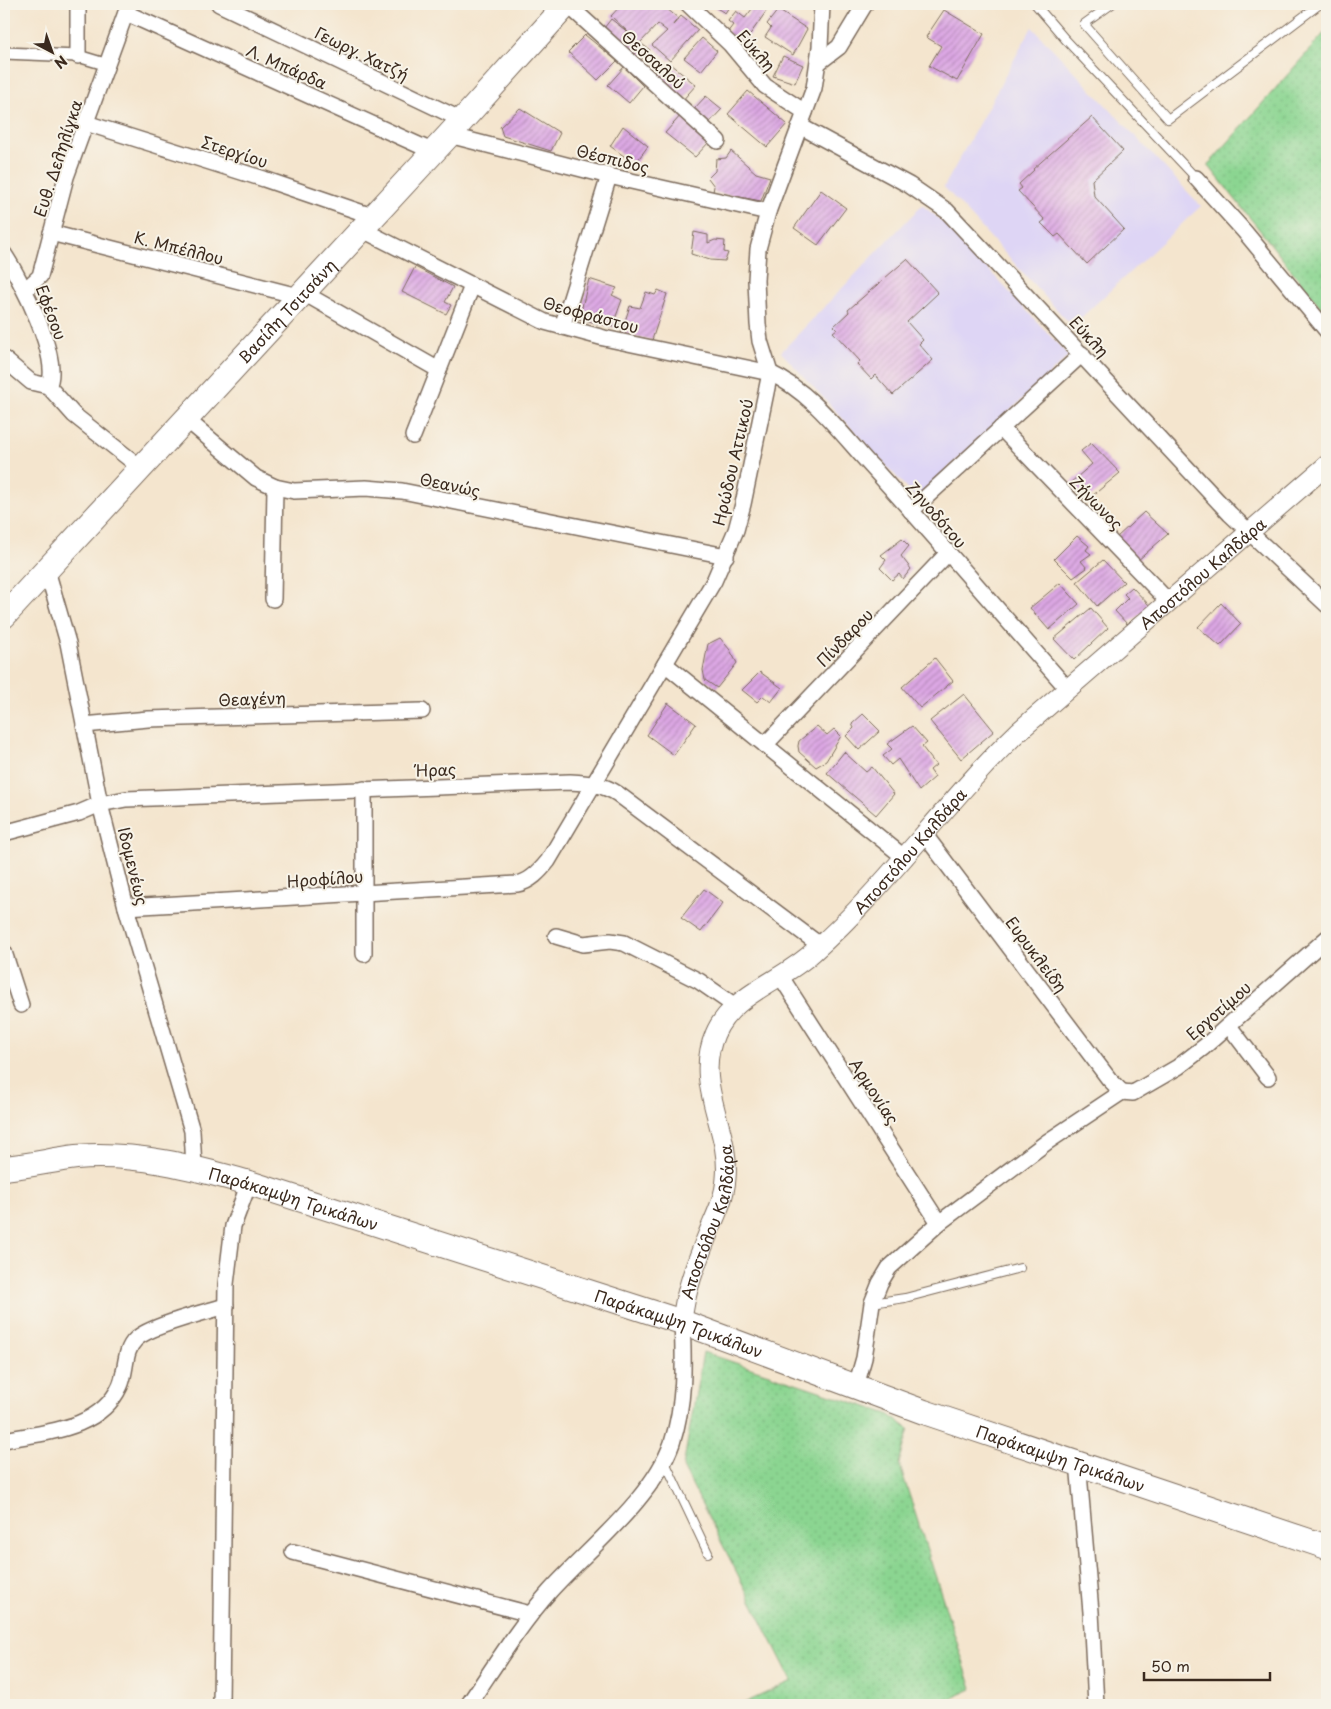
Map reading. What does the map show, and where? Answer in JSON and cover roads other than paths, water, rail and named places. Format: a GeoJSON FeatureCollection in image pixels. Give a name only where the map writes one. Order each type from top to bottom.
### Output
{"type":"FeatureCollection","features":[{"type":"Feature","properties":{"kind":"main road","name":"Βασίλη Τσιτσάνη"},"geometry":{"type":"LineString","coordinates":[[5,612],[47,570],[448,136],[567,4]]}},
{"type":"Feature","properties":{"kind":"main road","name":"Παράκαμψη Τρικάλων"},"geometry":{"type":"LineString","coordinates":[[9,1170],[76,1158],[112,1156],[194,1167],[682,1322],[924,1412],[1078,1462],[1327,1547]]}},
{"type":"Feature","properties":{"kind":"street"},"geometry":{"type":"LineString","coordinates":[[78,4],[78,56]]}},
{"type":"Feature","properties":{"kind":"street","name":"Γεωργ. Χατζή"},"geometry":{"type":"LineString","coordinates":[[219,4],[448,136]]}},
{"type":"Feature","properties":{"kind":"street","name":"Θεσσαλού"},"geometry":{"type":"LineString","coordinates":[[567,4],[718,141]]}},
{"type":"Feature","properties":{"kind":"street","name":"Εύκλη"},"geometry":{"type":"LineString","coordinates":[[688,4],[730,44],[765,86],[802,119],[947,210],[1249,532],[1327,605]]}},
{"type":"Feature","properties":{"kind":"street","name":"Ηρώδου Αττικού"},"geometry":{"type":"LineString","coordinates":[[526,881],[548,861],[592,783],[714,581],[726,556],[743,504],[770,373],[760,341],[756,280],[760,237],[814,88],[818,64],[822,4]]}},
{"type":"Feature","properties":{"kind":"street"},"geometry":{"type":"LineString","coordinates":[[818,64],[839,47],[865,4]]}},
{"type":"Feature","properties":{"kind":"street","name":"Λ. Μπάρδα"},"geometry":{"type":"LineString","coordinates":[[128,8],[448,136]]}},
{"type":"Feature","properties":{"kind":"street","name":"Ευθ. Δεληλίγκα"},"geometry":{"type":"LineString","coordinates":[[25,290],[35,284],[40,276],[66,177],[128,8]]}},
{"type":"Feature","properties":{"kind":"street"},"geometry":{"type":"LineString","coordinates":[[4,53],[78,56],[108,64]]}},
{"type":"Feature","properties":{"kind":"street","name":"Στεργίου"},"geometry":{"type":"LineString","coordinates":[[86,123],[264,178],[367,222]]}},
{"type":"Feature","properties":{"kind":"street","name":"Θέσπιδος"},"geometry":{"type":"LineString","coordinates":[[448,136],[609,176],[768,212]]}},
{"type":"Feature","properties":{"kind":"street"},"geometry":{"type":"LineString","coordinates":[[562,327],[609,176]]}},
{"type":"Feature","properties":{"kind":"street"},"geometry":{"type":"LineString","coordinates":[[1196,178],[1244,231],[1327,331]]}},
{"type":"Feature","properties":{"kind":"street","name":"Θεοφράστου"},"geometry":{"type":"LineString","coordinates":[[367,222],[472,286],[535,318],[562,327],[770,373]]}},
{"type":"Feature","properties":{"kind":"street","name":"Κ. Μπέλλου"},"geometry":{"type":"LineString","coordinates":[[50,233],[300,294],[438,370]]}},
{"type":"Feature","properties":{"kind":"street","name":"Εφέσου"},"geometry":{"type":"LineString","coordinates":[[4,254],[25,290],[50,358],[52,375],[48,386]]}},
{"type":"Feature","properties":{"kind":"street"},"geometry":{"type":"LineString","coordinates":[[413,436],[472,286]]}},
{"type":"Feature","properties":{"kind":"street"},"geometry":{"type":"LineString","coordinates":[[911,511],[1082,354]]}},
{"type":"Feature","properties":{"kind":"street"},"geometry":{"type":"LineString","coordinates":[[4,359],[31,382],[48,386],[74,415],[141,468]]}},
{"type":"Feature","properties":{"kind":"street","name":"Ζηνοδότου"},"geometry":{"type":"LineString","coordinates":[[770,373],[792,385],[813,403],[1067,688]]}},
{"type":"Feature","properties":{"kind":"street","name":"Θεανώς"},"geometry":{"type":"LineString","coordinates":[[186,419],[246,470],[275,488],[288,490],[366,488],[402,491],[726,556]]}},
{"type":"Feature","properties":{"kind":"street","name":"Ζήνωνος"},"geometry":{"type":"LineString","coordinates":[[1001,428],[1168,601]]}},
{"type":"Feature","properties":{"kind":"street","name":"Αποστόλου Καλδάρα"},"geometry":{"type":"LineString","coordinates":[[682,1322],[690,1282],[721,1202],[726,1179],[723,1149],[709,1087],[708,1061],[715,1033],[727,1014],[735,1006],[781,977],[821,946],[859,909],[996,753],[1067,688],[1327,464]]}},
{"type":"Feature","properties":{"kind":"street"},"geometry":{"type":"LineString","coordinates":[[273,599],[275,488]]}},
{"type":"Feature","properties":{"kind":"street","name":"Πίνδαρου"},"geometry":{"type":"LineString","coordinates":[[765,745],[948,553]]}},
{"type":"Feature","properties":{"kind":"street","name":"Ιδομενέως"},"geometry":{"type":"LineString","coordinates":[[47,570],[68,644],[100,804],[126,907],[187,1109],[194,1144],[194,1167]]}},
{"type":"Feature","properties":{"kind":"street"},"geometry":{"type":"LineString","coordinates":[[665,664],[905,858]]}},
{"type":"Feature","properties":{"kind":"street","name":"Θεαγένη"},"geometry":{"type":"LineString","coordinates":[[84,725],[148,719],[422,711]]}},
{"type":"Feature","properties":{"kind":"street","name":"Ήρας"},"geometry":{"type":"LineString","coordinates":[[4,833],[79,812],[100,804],[146,798],[570,782],[592,783],[618,794],[821,946]]}},
{"type":"Feature","properties":{"kind":"street"},"geometry":{"type":"LineString","coordinates":[[364,789],[364,954]]}},
{"type":"Feature","properties":{"kind":"street","name":"Ευρυκλείδη"},"geometry":{"type":"LineString","coordinates":[[925,834],[1109,1079],[1122,1092]]}},
{"type":"Feature","properties":{"kind":"street","name":"Ηροφίλου"},"geometry":{"type":"LineString","coordinates":[[126,907],[517,884],[526,881]]}},
{"type":"Feature","properties":{"kind":"street"},"geometry":{"type":"LineString","coordinates":[[556,936],[583,944],[610,941],[624,943],[698,981],[735,1006]]}},
{"type":"Feature","properties":{"kind":"street","name":"Εργοτίμου"},"geometry":{"type":"LineString","coordinates":[[856,1386],[864,1358],[872,1303],[880,1283],[889,1268],[939,1223],[1047,1142],[1122,1092],[1133,1092],[1162,1077],[1229,1026],[1327,938]]}},
{"type":"Feature","properties":{"kind":"street"},"geometry":{"type":"LineString","coordinates":[[4,952],[21,1005]]}},
{"type":"Feature","properties":{"kind":"street","name":"Αρμονίας"},"geometry":{"type":"LineString","coordinates":[[781,977],[939,1223]]}},
{"type":"Feature","properties":{"kind":"street"},"geometry":{"type":"LineString","coordinates":[[1229,1026],[1268,1077]]}},
{"type":"Feature","properties":{"kind":"street"},"geometry":{"type":"LineString","coordinates":[[221,1705],[221,1570],[226,1390],[226,1306],[233,1226],[249,1183]]}},
{"type":"Feature","properties":{"kind":"street"},"geometry":{"type":"LineString","coordinates":[[4,1440],[74,1426],[90,1419],[106,1406],[118,1390],[123,1378],[128,1353],[139,1336],[226,1306]]}},
{"type":"Feature","properties":{"kind":"street"},"geometry":{"type":"LineString","coordinates":[[468,1705],[530,1614],[574,1564],[636,1501],[664,1460],[671,1444],[680,1407],[683,1376],[682,1322]]}},
{"type":"Feature","properties":{"kind":"street"},"geometry":{"type":"LineString","coordinates":[[1078,1462],[1094,1648],[1096,1705]]}},
{"type":"Feature","properties":{"kind":"street"},"geometry":{"type":"LineString","coordinates":[[293,1552],[530,1614]]}},
{"type":"Feature","properties":{"kind":"lane"},"geometry":{"type":"LineString","coordinates":[[1035,4],[1065,40],[1196,178]]}},
{"type":"Feature","properties":{"kind":"lane"},"geometry":{"type":"LineString","coordinates":[[1112,4],[1084,24],[1168,118],[1320,4]]}},
{"type":"Feature","properties":{"kind":"lane"},"geometry":{"type":"LineString","coordinates":[[872,1303],[905,1298],[1020,1268]]}},
{"type":"Feature","properties":{"kind":"lane"},"geometry":{"type":"LineString","coordinates":[[664,1460],[708,1553]]}}]}
